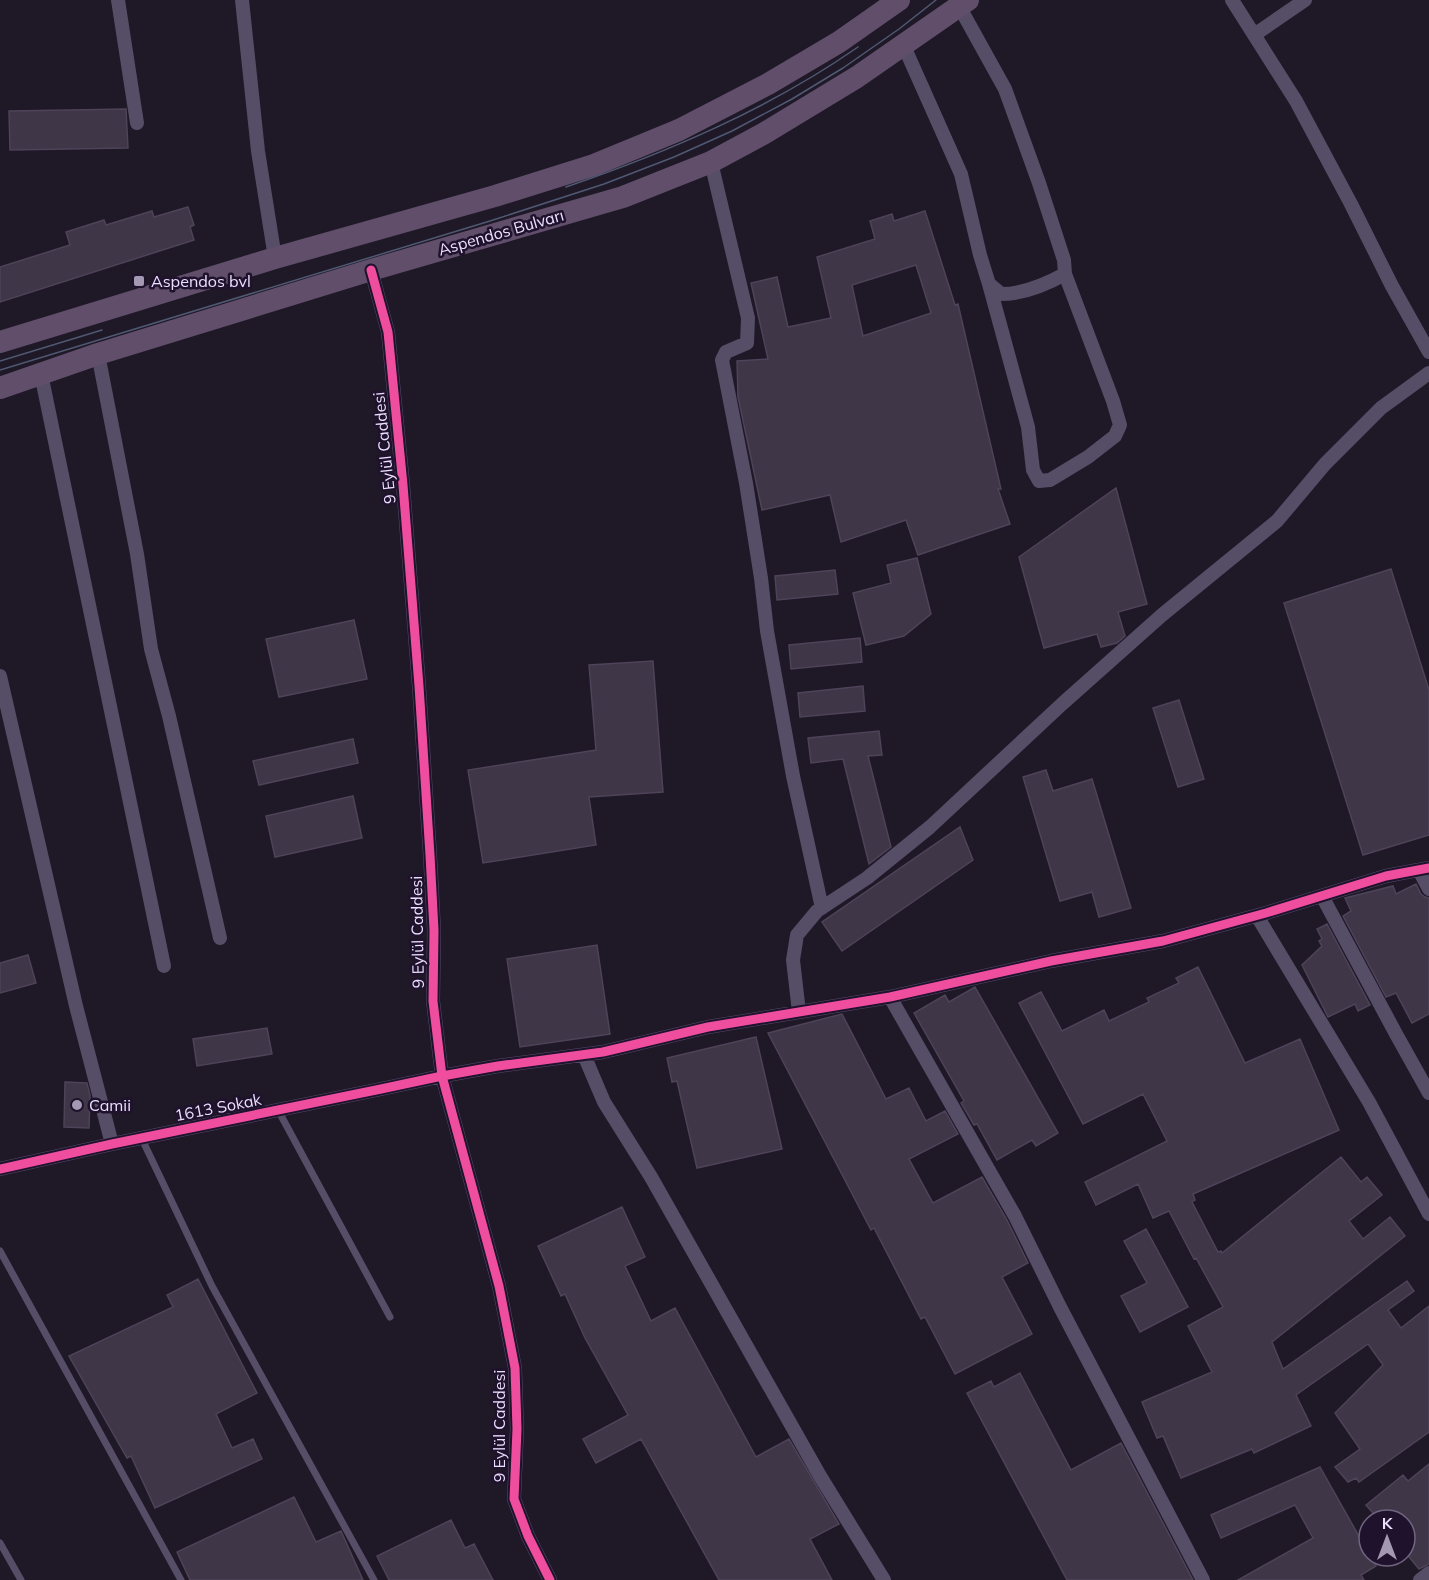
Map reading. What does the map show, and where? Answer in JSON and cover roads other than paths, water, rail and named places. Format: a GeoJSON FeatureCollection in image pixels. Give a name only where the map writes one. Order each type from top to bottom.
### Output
{"type":"FeatureCollection","features":[{"type":"Feature","properties":{"kind":"main road"},"geometry":{"type":"LineString","coordinates":[[0,342],[275,258],[495,196],[594,165],[679,130],[768,84],[838,42],[899,0]]}},
{"type":"Feature","properties":{"kind":"main road","name":"Aspendos Bulvarı"},"geometry":{"type":"LineString","coordinates":[[0,388],[98,354],[371,270],[623,197],[711,162],[830,94],[964,3]]}},
{"type":"Feature","properties":{"kind":"street"},"geometry":{"type":"LineString","coordinates":[[118,0],[137,123]]}},
{"type":"Feature","properties":{"kind":"street"},"geometry":{"type":"LineString","coordinates":[[242,0],[258,151],[275,258]]}},
{"type":"Feature","properties":{"kind":"street"},"geometry":{"type":"LineString","coordinates":[[1232,0],[1296,101],[1429,352]]}},
{"type":"Feature","properties":{"kind":"street"},"geometry":{"type":"LineString","coordinates":[[1254,34],[1305,0]]}},
{"type":"Feature","properties":{"kind":"street"},"geometry":{"type":"LineString","coordinates":[[903,44],[961,174],[980,255],[1028,427],[1033,470],[1039,481],[1050,480],[1088,457],[1115,436],[1120,425],[1065,274],[1064,260],[1005,89],[964,3]]}},
{"type":"Feature","properties":{"kind":"street"},"geometry":{"type":"LineString","coordinates":[[711,162],[748,318],[747,343],[726,352],[722,360],[746,483],[767,631],[793,776],[822,908]]}},
{"type":"Feature","properties":{"kind":"street","name":"9 Eylül Caddesi"},"geometry":{"type":"LineString","coordinates":[[371,270],[388,332],[403,485],[430,855],[434,930],[433,1001],[442,1076],[499,1286],[514,1368],[517,1429],[514,1499],[528,1536],[550,1580]]}},
{"type":"Feature","properties":{"kind":"street"},"geometry":{"type":"LineString","coordinates":[[989,284],[1001,294],[1016,294],[1046,284],[1065,274]]}},
{"type":"Feature","properties":{"kind":"street"},"geometry":{"type":"LineString","coordinates":[[98,354],[137,554],[151,649],[169,716],[220,938]]}},
{"type":"Feature","properties":{"kind":"street"},"geometry":{"type":"LineString","coordinates":[[799,1012],[793,960],[797,935],[817,911],[867,878],[930,828],[1145,630],[1277,521],[1325,464],[1381,408],[1429,373]]}},
{"type":"Feature","properties":{"kind":"street"},"geometry":{"type":"LineString","coordinates":[[40,374],[164,966]]}},
{"type":"Feature","properties":{"kind":"street"},"geometry":{"type":"LineString","coordinates":[[0,676],[76,1006],[112,1143]]}},
{"type":"Feature","properties":{"kind":"street"},"geometry":{"type":"LineString","coordinates":[[1424,869],[1429,889]]}},
{"type":"Feature","properties":{"kind":"street","name":"1613 Sokak"},"geometry":{"type":"LineString","coordinates":[[0,1169],[112,1143],[442,1076],[603,1052],[708,1027],[890,997],[1051,961],[1163,941],[1257,916],[1386,876],[1424,869]]}},
{"type":"Feature","properties":{"kind":"street"},"geometry":{"type":"LineString","coordinates":[[1322,896],[1429,1093]]}},
{"type":"Feature","properties":{"kind":"street"},"geometry":{"type":"LineString","coordinates":[[1257,916],[1369,1102],[1429,1214]]}},
{"type":"Feature","properties":{"kind":"street"},"geometry":{"type":"LineString","coordinates":[[890,997],[1015,1216],[1203,1580]]}},
{"type":"Feature","properties":{"kind":"street"},"geometry":{"type":"LineString","coordinates":[[584,1055],[604,1102],[651,1177],[820,1476],[884,1580]]}},
{"type":"Feature","properties":{"kind":"street"},"geometry":{"type":"LineString","coordinates":[[1420,1580],[1429,1573]]}},
{"type":"Feature","properties":{"kind":"lane"},"geometry":{"type":"LineString","coordinates":[[278,1110],[390,1317]]}},
{"type":"Feature","properties":{"kind":"lane"},"geometry":{"type":"LineString","coordinates":[[141,1137],[212,1286],[374,1580]]}},
{"type":"Feature","properties":{"kind":"lane"},"geometry":{"type":"LineString","coordinates":[[0,1251],[181,1580]]}},
{"type":"Feature","properties":{"kind":"lane"},"geometry":{"type":"LineString","coordinates":[[0,1543],[21,1580]]}},
{"type":"Feature","properties":{"kind":"tram line"},"geometry":{"type":"LineString","coordinates":[[0,370],[490,221],[604,184],[674,157],[732,131],[792,99],[843,68],[936,0]]}},
{"type":"Feature","properties":{"kind":"tram line"},"geometry":{"type":"LineString","coordinates":[[566,187],[680,144],[717,127],[789,90],[858,47]]}},
{"type":"Feature","properties":{"kind":"tram line"},"geometry":{"type":"LineString","coordinates":[[0,361],[102,330]]}},
{"type":"Feature","properties":{"kind":"place","name":"Aspendos bvl"},"geometry":{"type":"Point","coordinates":[139,281]}},
{"type":"Feature","properties":{"kind":"place","name":"Camii"},"geometry":{"type":"Point","coordinates":[77,1105]}}]}
